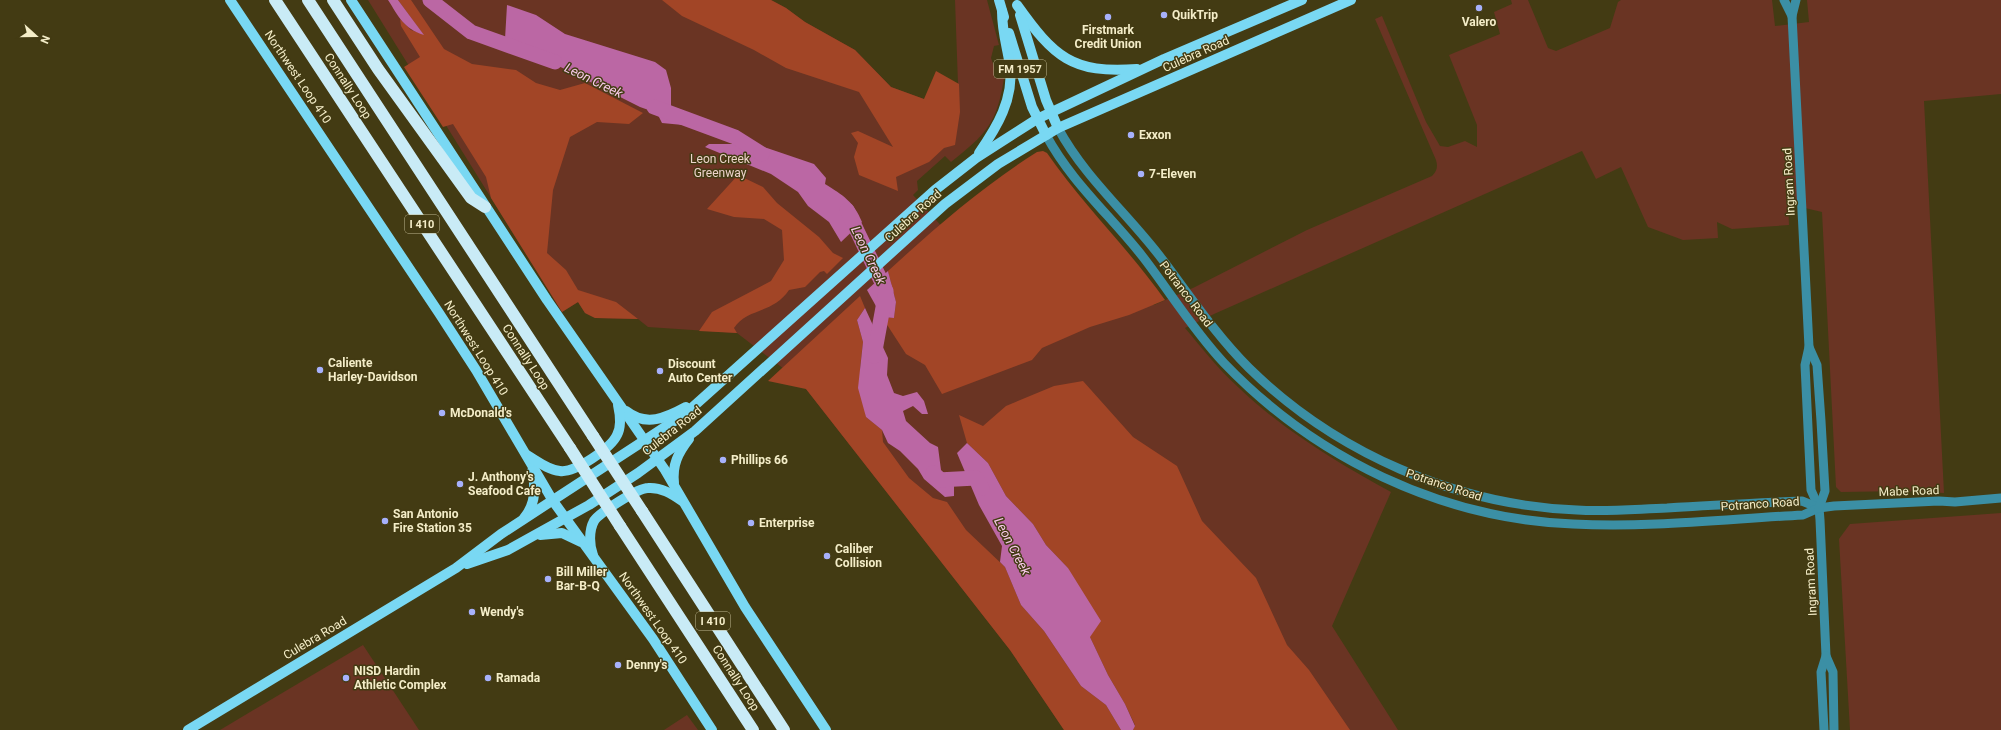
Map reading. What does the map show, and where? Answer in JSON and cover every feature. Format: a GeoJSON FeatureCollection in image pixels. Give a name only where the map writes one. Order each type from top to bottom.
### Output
{"type":"FeatureCollection","features":[{"type":"Feature","properties":{"kind":"highway","name":"Connally Loop"},"geometry":{"type":"LineString","coordinates":[[275,0],[570,448],[753,730]]}},
{"type":"Feature","properties":{"kind":"highway","name":"Connally Loop"},"geometry":{"type":"LineString","coordinates":[[308,0],[784,730]]}},
{"type":"Feature","properties":{"kind":"highway"},"geometry":{"type":"LineString","coordinates":[[333,0],[378,69],[471,198],[485,207]]}},
{"type":"Feature","properties":{"kind":"highway"},"geometry":{"type":"LineString","coordinates":[[733,699],[744,730]]}},
{"type":"Feature","properties":{"kind":"main road","name":"Northwest Loop 410"},"geometry":{"type":"LineString","coordinates":[[230,0],[440,313],[553,501],[652,639],[712,730]]}},
{"type":"Feature","properties":{"kind":"main road"},"geometry":{"type":"LineString","coordinates":[[351,0],[485,207],[674,485],[754,621],[826,730]]}},
{"type":"Feature","properties":{"kind":"main road","name":"Potranco Road"},"geometry":{"type":"LineString","coordinates":[[999,0],[1028,95],[1037,118],[1046,135]]}},
{"type":"Feature","properties":{"kind":"main road","name":"Culebra Road"},"geometry":{"type":"LineString","coordinates":[[188,730],[456,568],[522,521],[686,414],[925,198],[976,158],[1037,118],[1145,68],[1302,0]]}},
{"type":"Feature","properties":{"kind":"main road","name":"Culebra Road"},"geometry":{"type":"LineString","coordinates":[[456,568],[508,550],[589,505],[696,431],[938,212],[986,172],[1058,128],[1351,0]]}},
{"type":"Feature","properties":{"kind":"main road"},"geometry":{"type":"LineString","coordinates":[[1017,3],[1046,43],[1070,61],[1101,70],[1145,68]]}},
{"type":"Feature","properties":{"kind":"main road","name":"Potranco Road"},"geometry":{"type":"LineString","coordinates":[[1017,3],[1050,112],[1058,128]]}},
{"type":"Feature","properties":{"kind":"main road"},"geometry":{"type":"LineString","coordinates":[[976,158],[995,129],[1008,98],[1010,68],[1002,31],[1002,11]]}},
{"type":"Feature","properties":{"kind":"main road"},"geometry":{"type":"LineString","coordinates":[[616,401],[627,412],[636,417],[656,420],[672,415],[706,396]]}},
{"type":"Feature","properties":{"kind":"main road"},"geometry":{"type":"LineString","coordinates":[[525,454],[549,468],[558,471],[570,470],[579,466],[616,438],[620,421],[616,401]]}},
{"type":"Feature","properties":{"kind":"main road"},"geometry":{"type":"LineString","coordinates":[[674,485],[673,472],[676,457],[696,431]]}},
{"type":"Feature","properties":{"kind":"main road"},"geometry":{"type":"LineString","coordinates":[[522,521],[531,508],[534,490],[532,470],[525,454]]}},
{"type":"Feature","properties":{"kind":"main road"},"geometry":{"type":"LineString","coordinates":[[593,556],[591,532],[596,519],[640,490],[650,488],[660,489],[672,494],[685,504]]}},
{"type":"Feature","properties":{"kind":"main road"},"geometry":{"type":"LineString","coordinates":[[525,541],[547,533],[558,532],[575,538],[586,546]]}},
{"type":"Feature","properties":{"kind":"street","name":"Ingram Road"},"geometry":{"type":"LineString","coordinates":[[1784,0],[1792,16]]}},
{"type":"Feature","properties":{"kind":"street","name":"Ingram Road"},"geometry":{"type":"LineString","coordinates":[[1796,0],[1792,16],[1809,347],[1805,366],[1811,490],[1819,508],[1826,656],[1821,672],[1824,730]]}},
{"type":"Feature","properties":{"kind":"street","name":"Potranco Road"},"geometry":{"type":"LineString","coordinates":[[1058,128],[1086,170],[1153,247],[1217,333],[1248,366],[1279,395],[1341,439],[1378,459],[1414,475],[1480,496],[1513,503],[1562,509],[1649,508],[1802,501],[1819,508]]}},
{"type":"Feature","properties":{"kind":"street","name":"Potranco Road"},"geometry":{"type":"LineString","coordinates":[[1046,135],[1079,185],[1142,256],[1206,343],[1238,377],[1271,407],[1304,432],[1362,468],[1433,498],[1480,511],[1555,523],[1590,525],[1803,515],[1819,508]]}},
{"type":"Feature","properties":{"kind":"street"},"geometry":{"type":"LineString","coordinates":[[1206,343],[1217,333]]}},
{"type":"Feature","properties":{"kind":"street","name":"Ingram Road"},"geometry":{"type":"LineString","coordinates":[[1809,347],[1817,365],[1822,421],[1825,491],[1819,508]]}},
{"type":"Feature","properties":{"kind":"street"},"geometry":{"type":"LineString","coordinates":[[1333,451],[1341,439]]}},
{"type":"Feature","properties":{"kind":"street","name":"Mabe Road"},"geometry":{"type":"LineString","coordinates":[[1819,508],[2001,498]]}},
{"type":"Feature","properties":{"kind":"street"},"geometry":{"type":"LineString","coordinates":[[1649,508],[1649,523]]}},
{"type":"Feature","properties":{"kind":"street","name":"Ingram Road"},"geometry":{"type":"LineString","coordinates":[[1826,656],[1833,672],[1834,730]]}},
{"type":"Feature","properties":{"kind":"green space","name":"Leon Creek Greenway"},"geometry":{"type":"Polygon","coordinates":[[[368,0],[771,0],[786,8],[805,22],[855,50],[891,87],[959,112],[955,0],[987,0],[999,45],[994,46],[991,58],[998,78],[1004,78],[998,107],[988,127],[973,144],[951,162],[945,156],[917,181],[918,190],[913,195],[947,232],[1154,305],[1193,288],[1307,230],[1434,174],[1437,169],[1436,160],[1375,19],[1382,16],[1426,122],[1440,146],[1448,147],[1465,141],[1477,147],[1477,125],[1449,55],[1500,34],[1494,12],[1512,4],[1511,0],[1528,0],[1548,48],[1556,51],[1610,28],[1618,2],[1621,0],[1772,0],[1775,26],[1809,22],[1807,0],[2001,0],[2001,94],[1924,101],[1944,493],[1904,491],[1841,492],[1836,487],[1822,212],[1788,204],[1789,225],[1732,229],[1717,222],[1718,238],[1683,240],[1648,227],[1621,167],[1596,179],[1582,151],[1185,328],[1210,358],[1255,403],[1330,457],[1391,492],[1332,626],[1398,730],[1064,730],[1010,650],[806,389],[784,369],[737,333],[648,327],[638,319],[595,318],[585,313],[578,302],[562,312],[368,0]]]}},
{"type":"Feature","properties":{"kind":"green space"},"geometry":{"type":"Polygon","coordinates":[[[2001,513],[2001,730],[1850,730],[1839,539],[1850,524],[2001,513]]]}},
{"type":"Feature","properties":{"kind":"green space","name":"NISD Hardin Athletic Complex"},"geometry":{"type":"Polygon","coordinates":[[[363,645],[419,730],[220,730],[363,645]]]}},
{"type":"Feature","properties":{"kind":"green space"},"geometry":{"type":"Polygon","coordinates":[[[687,715],[698,730],[664,730],[687,715]]]}},
{"type":"Feature","properties":{"kind":"shaded area"},"geometry":{"type":"Polygon","coordinates":[[[398,0],[411,0],[444,49],[472,64],[516,70],[536,83],[560,90],[585,83],[643,113],[629,124],[597,122],[570,137],[553,190],[547,253],[566,270],[578,290],[616,302],[638,319],[595,318],[585,313],[578,302],[562,312],[491,198],[486,177],[453,124],[443,127],[404,67],[420,57],[401,26],[400,19],[411,30],[423,34],[398,0]]]}},
{"type":"Feature","properties":{"kind":"shaded area"},"geometry":{"type":"Polygon","coordinates":[[[662,0],[771,0],[786,8],[805,22],[855,50],[891,87],[924,99],[936,71],[959,84],[960,112],[955,145],[944,148],[929,162],[896,177],[898,191],[859,175],[854,157],[858,143],[851,133],[858,131],[893,147],[859,92],[786,68],[754,50],[682,16],[662,0]]]}},
{"type":"Feature","properties":{"kind":"shaded area"},"geometry":{"type":"Polygon","coordinates":[[[1043,151],[1047,153],[1165,300],[1129,315],[1090,327],[1042,348],[1032,360],[942,394],[925,365],[906,354],[882,317],[894,318],[896,302],[888,271],[942,223],[979,193],[1017,165],[1037,152],[1043,151]]]}},
{"type":"Feature","properties":{"kind":"shaded area"},"geometry":{"type":"Polygon","coordinates":[[[738,175],[763,187],[777,203],[819,237],[833,253],[843,258],[827,274],[824,271],[820,272],[805,287],[789,290],[783,298],[746,317],[734,328],[737,333],[699,331],[712,312],[771,281],[784,260],[782,230],[764,219],[734,217],[707,209],[738,175]]]}},
{"type":"Feature","properties":{"kind":"shaded area"},"geometry":{"type":"Polygon","coordinates":[[[860,296],[865,308],[857,320],[863,342],[860,368],[866,417],[882,430],[883,442],[909,478],[933,498],[947,502],[966,530],[1005,567],[1021,605],[1044,631],[1081,686],[1106,705],[1121,730],[1064,730],[1010,650],[806,389],[768,381],[860,296]]]}},
{"type":"Feature","properties":{"kind":"shaded area"},"geometry":{"type":"Polygon","coordinates":[[[1083,381],[1133,437],[1177,466],[1202,521],[1256,578],[1287,645],[1309,670],[1350,730],[1133,730],[1135,725],[1108,675],[1090,637],[1068,568],[1046,545],[1033,524],[1006,496],[988,463],[967,443],[959,415],[983,426],[1006,406],[1054,386],[1083,381]]]}},
{"type":"Feature","properties":{"kind":"water"},"geometry":{"type":"Polygon","coordinates":[[[388,0],[398,0],[424,35],[406,25],[388,0]]]}},
{"type":"Feature","properties":{"kind":"water"},"geometry":{"type":"Polygon","coordinates":[[[507,5],[536,15],[565,34],[655,62],[666,70],[671,88],[671,107],[674,117],[683,125],[662,123],[657,113],[640,107],[505,39],[507,5]]]}},
{"type":"Feature","properties":{"kind":"water"},"geometry":{"type":"Polygon","coordinates":[[[709,144],[749,144],[767,148],[814,164],[826,178],[825,184],[852,204],[862,222],[841,242],[829,222],[808,206],[798,192],[771,174],[705,147],[709,144]]]}},
{"type":"Feature","properties":{"kind":"water"},"geometry":{"type":"Polygon","coordinates":[[[888,271],[896,302],[894,318],[882,317],[867,290],[888,271]]]}},
{"type":"Feature","properties":{"kind":"water"},"geometry":{"type":"Polygon","coordinates":[[[865,308],[888,358],[887,375],[894,393],[903,396],[917,392],[924,401],[928,414],[922,414],[913,406],[903,411],[906,421],[930,443],[938,447],[941,470],[954,482],[954,496],[945,497],[924,479],[918,469],[900,451],[888,443],[882,430],[866,417],[858,388],[863,342],[857,320],[865,308]]]}},
{"type":"Feature","properties":{"kind":"water"},"geometry":{"type":"Polygon","coordinates":[[[967,443],[988,463],[1006,496],[1033,524],[1046,545],[1068,568],[1101,621],[1090,637],[1108,675],[1125,704],[1135,726],[1133,730],[1121,730],[1106,705],[1081,686],[1044,631],[1021,605],[1005,567],[1000,562],[1002,546],[979,505],[957,453],[967,443]]]}},
{"type":"Feature","properties":{"kind":"waterway","name":"Leon Creek"},"geometry":{"type":"LineString","coordinates":[[430,0],[471,32],[555,62]]}},
{"type":"Feature","properties":{"kind":"waterway","name":"Leon Creek"},"geometry":{"type":"LineString","coordinates":[[654,107],[735,137],[762,154]]}},
{"type":"Feature","properties":{"kind":"waterway","name":"Leon Creek"},"geometry":{"type":"LineString","coordinates":[[847,210],[886,291],[874,356]]}},
{"type":"Feature","properties":{"kind":"waterway","name":"Leon Creek"},"geometry":{"type":"LineString","coordinates":[[933,473],[938,480],[976,478],[982,488]]}},
{"type":"Feature","properties":{"kind":"place","name":"Valero"},"geometry":{"type":"Point","coordinates":[1479,8]}},
{"type":"Feature","properties":{"kind":"place","name":"QuikTrip"},"geometry":{"type":"Point","coordinates":[1164,15]}},
{"type":"Feature","properties":{"kind":"place","name":"Firstmark Credit Union"},"geometry":{"type":"Point","coordinates":[1108,17]}},
{"type":"Feature","properties":{"kind":"place","name":"Exxon"},"geometry":{"type":"Point","coordinates":[1131,135]}},
{"type":"Feature","properties":{"kind":"place","name":"7-Eleven"},"geometry":{"type":"Point","coordinates":[1141,174]}},
{"type":"Feature","properties":{"kind":"place","name":"Caliente Harley-Davidson"},"geometry":{"type":"Point","coordinates":[320,370]}},
{"type":"Feature","properties":{"kind":"place","name":"Discount Auto Center"},"geometry":{"type":"Point","coordinates":[660,371]}},
{"type":"Feature","properties":{"kind":"place","name":"McDonald's"},"geometry":{"type":"Point","coordinates":[442,413]}},
{"type":"Feature","properties":{"kind":"place","name":"Phillips 66"},"geometry":{"type":"Point","coordinates":[723,460]}},
{"type":"Feature","properties":{"kind":"place","name":"J. Anthony's Seafood Cafe"},"geometry":{"type":"Point","coordinates":[460,484]}},
{"type":"Feature","properties":{"kind":"place","name":"San Antonio Fire Station 35"},"geometry":{"type":"Point","coordinates":[385,521]}},
{"type":"Feature","properties":{"kind":"place","name":"Enterprise"},"geometry":{"type":"Point","coordinates":[751,523]}},
{"type":"Feature","properties":{"kind":"place","name":"Caliber Collision"},"geometry":{"type":"Point","coordinates":[827,556]}},
{"type":"Feature","properties":{"kind":"place","name":"Bill Miller Bar-B-Q"},"geometry":{"type":"Point","coordinates":[548,579]}},
{"type":"Feature","properties":{"kind":"place","name":"Wendy's"},"geometry":{"type":"Point","coordinates":[472,612]}},
{"type":"Feature","properties":{"kind":"place","name":"Denny's"},"geometry":{"type":"Point","coordinates":[618,665]}},
{"type":"Feature","properties":{"kind":"place","name":"NISD Hardin Athletic Complex"},"geometry":{"type":"Point","coordinates":[346,678]}},
{"type":"Feature","properties":{"kind":"place","name":"Ramada"},"geometry":{"type":"Point","coordinates":[488,678]}}]}
